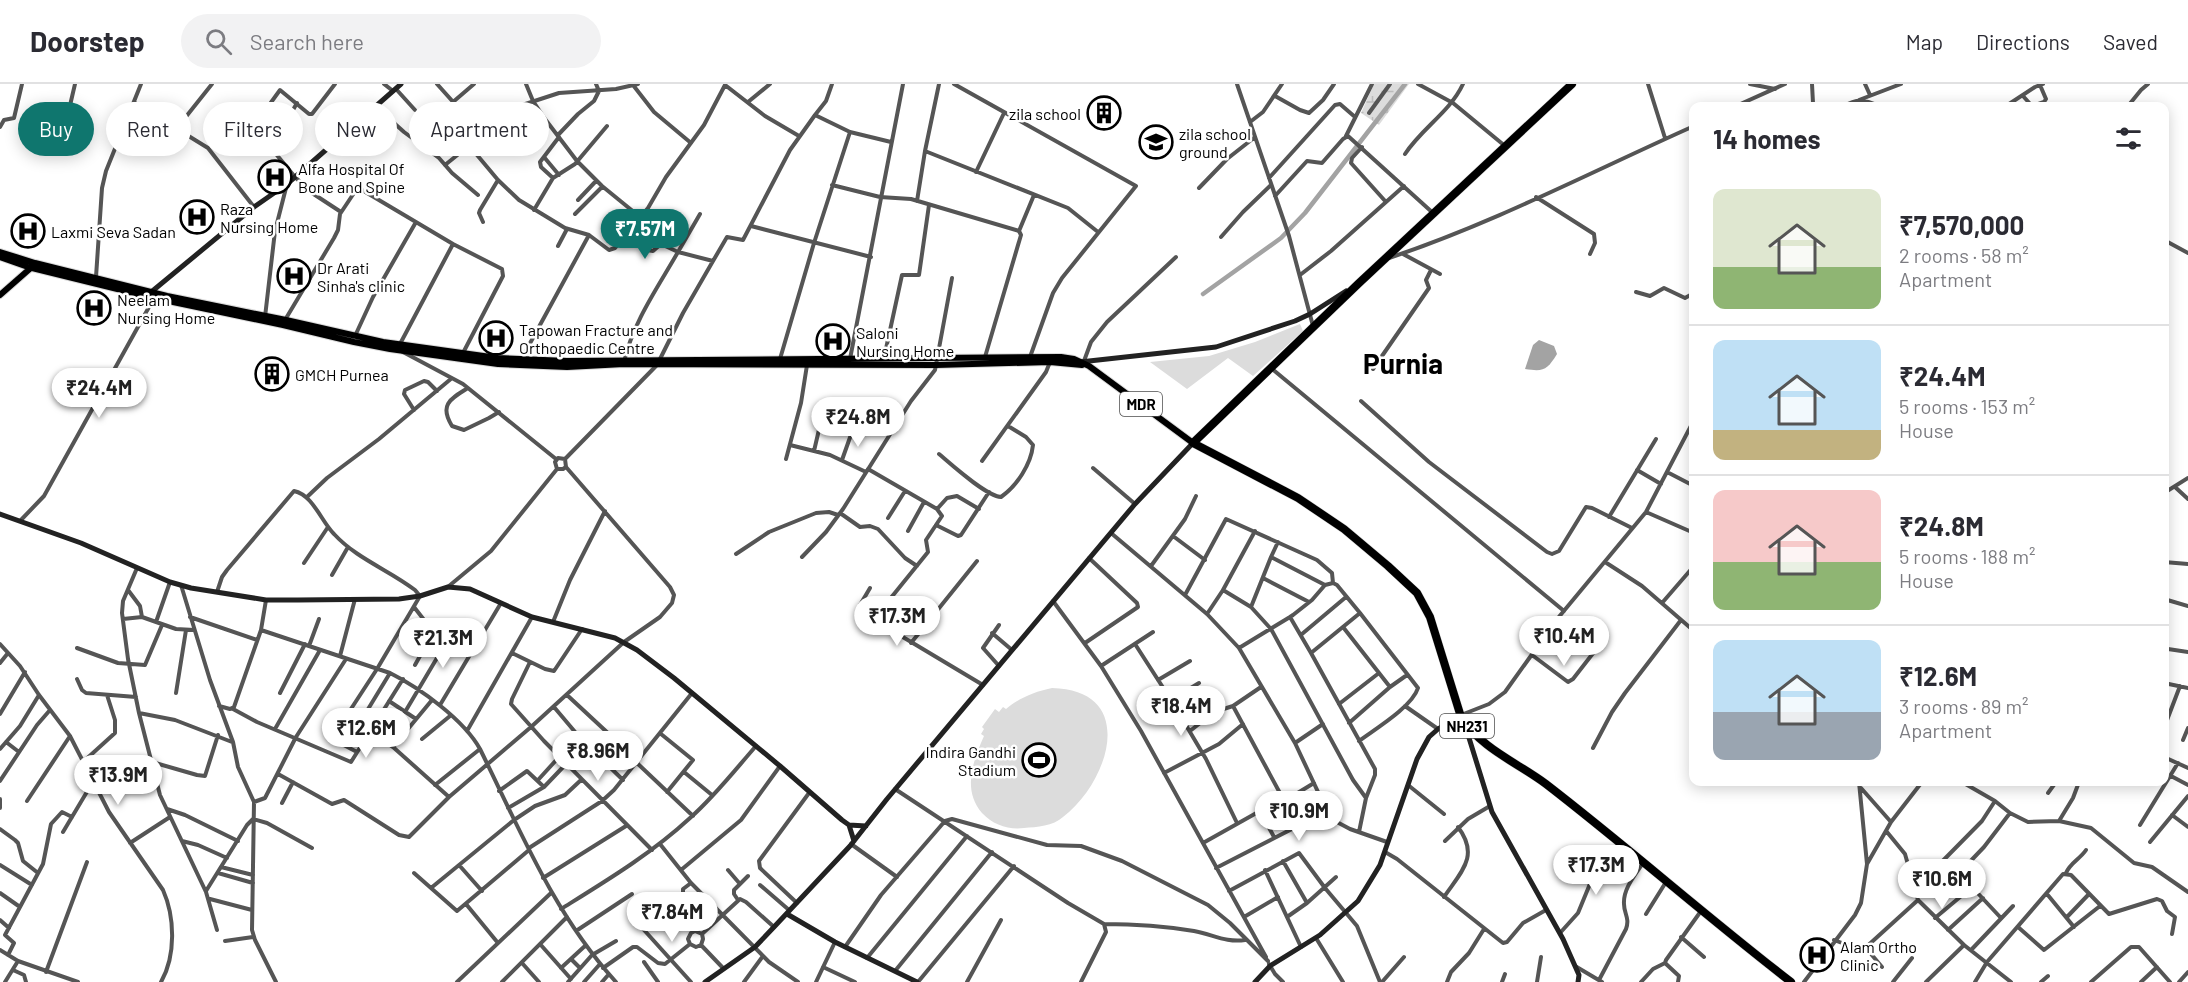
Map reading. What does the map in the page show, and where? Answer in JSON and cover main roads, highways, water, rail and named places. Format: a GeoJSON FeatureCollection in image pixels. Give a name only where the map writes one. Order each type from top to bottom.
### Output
{"type":"FeatureCollection","features":[{"type":"Feature","properties":{"kind":"highway"},"geometry":{"type":"LineString","coordinates":[[1193,443],[1358,284],[1572,84]]}},
{"type":"Feature","properties":{"kind":"highway","name":"NH231"},"geometry":{"type":"LineString","coordinates":[[1193,443],[1307,504],[1344,529],[1388,566],[1417,593],[1430,617],[1460,715],[1465,724],[1485,745],[1546,784],[1791,982]]}},
{"type":"Feature","properties":{"kind":"main road","name":"MDR"},"geometry":{"type":"LineString","coordinates":[[0,252],[33,265],[96,277],[150,296]]}},
{"type":"Feature","properties":{"kind":"main road","name":"MDR"},"geometry":{"type":"LineString","coordinates":[[0,257],[150,296],[383,342],[399,348]]}},
{"type":"Feature","properties":{"kind":"main road"},"geometry":{"type":"LineString","coordinates":[[0,295],[33,265]]}},
{"type":"Feature","properties":{"kind":"main road","name":"MDR"},"geometry":{"type":"LineString","coordinates":[[285,322],[310,332],[518,366],[567,367],[624,361]]}},
{"type":"Feature","properties":{"kind":"main road","name":"MDR"},"geometry":{"type":"LineString","coordinates":[[461,356],[567,361],[807,365],[937,362],[1085,363]]}},
{"type":"Feature","properties":{"kind":"main road","name":"MDR"},"geometry":{"type":"LineString","coordinates":[[658,362],[850,359],[937,362],[985,358],[1061,357],[1085,363],[1193,443]]}},
{"type":"Feature","properties":{"kind":"waterway"},"geometry":{"type":"LineString","coordinates":[[1203,294],[1281,238],[1305,213],[1405,84]]}},
{"type":"Feature","properties":{"kind":"place","name":"zila school"},"geometry":{"type":"Point","coordinates":[1104,113]}},
{"type":"Feature","properties":{"kind":"place","name":"zila school ground"},"geometry":{"type":"Point","coordinates":[1156,142]}},
{"type":"Feature","properties":{"kind":"place","name":"Alfa Hospital Of Bone and Spine"},"geometry":{"type":"Point","coordinates":[275,177]}},
{"type":"Feature","properties":{"kind":"place","name":"Raza Nursing Home"},"geometry":{"type":"Point","coordinates":[197,217]}},
{"type":"Feature","properties":{"kind":"place","name":"Laxmi Seva Sadan"},"geometry":{"type":"Point","coordinates":[28,231]}},
{"type":"Feature","properties":{"kind":"place","name":"Dr Arati Sinha's clinic"},"geometry":{"type":"Point","coordinates":[294,276]}},
{"type":"Feature","properties":{"kind":"place","name":"Neelam Nursing Home"},"geometry":{"type":"Point","coordinates":[94,308]}},
{"type":"Feature","properties":{"kind":"place","name":"Tapowan Fracture and Orthopaedic Centre"},"geometry":{"type":"Point","coordinates":[496,338]}},
{"type":"Feature","properties":{"kind":"place","name":"Saloni Nursing Home"},"geometry":{"type":"Point","coordinates":[833,341]}},
{"type":"Feature","properties":{"kind":"place","name":"GMCH Purnea"},"geometry":{"type":"Point","coordinates":[272,374]}},
{"type":"Feature","properties":{"kind":"place","name":"Indira Gandhi Stadium"},"geometry":{"type":"Point","coordinates":[1039,760]}},
{"type":"Feature","properties":{"kind":"place","name":"Alam Ortho Clinic"},"geometry":{"type":"Point","coordinates":[1817,955]}},
{"type":"Feature","properties":{"kind":"district","name":"Purnia"},"geometry":{"type":"Point","coordinates":[1403,363]}}]}
